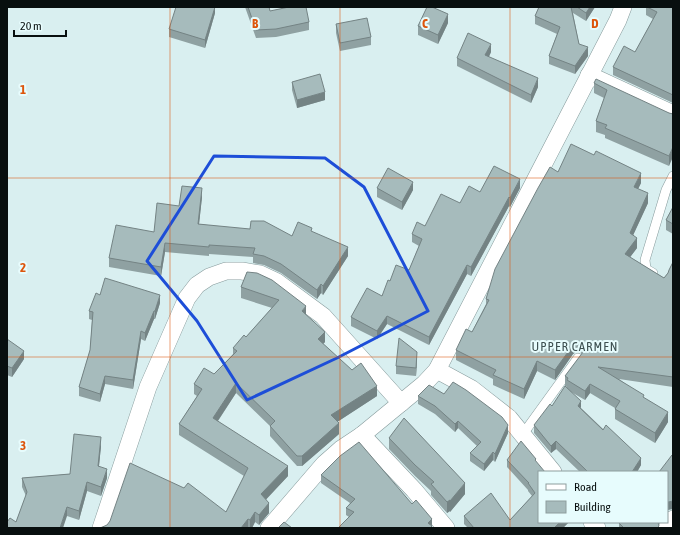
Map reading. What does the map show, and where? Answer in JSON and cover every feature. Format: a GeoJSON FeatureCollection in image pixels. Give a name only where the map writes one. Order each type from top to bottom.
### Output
{"type":"FeatureCollection","features":[{"type":"Feature","properties":{"kind":"street"},"geometry":{"type":"LineString","coordinates":[[269,528],[324,464],[424,384],[437,370],[618,20],[623,7]]}},
{"type":"Feature","properties":{"kind":"street"},"geometry":{"type":"LineString","coordinates":[[589,75],[673,114]]}},
{"type":"Feature","properties":{"kind":"street"},"geometry":{"type":"LineString","coordinates":[[101,528],[148,387],[187,298],[197,285],[209,277],[226,271],[242,270],[260,274],[278,282],[323,316],[401,403]]}},
{"type":"Feature","properties":{"kind":"street"},"geometry":{"type":"LineString","coordinates":[[437,370],[472,389],[492,403],[509,418],[552,471]]}},
{"type":"Feature","properties":{"kind":"street"},"geometry":{"type":"LineString","coordinates":[[362,435],[414,490],[446,528]]}},
{"type":"Feature","properties":{"kind":"street"},"geometry":{"type":"LineString","coordinates":[[667,528],[673,519]]}},
{"type":"Feature","properties":{"kind":"lane"},"geometry":{"type":"LineString","coordinates":[[663,280],[646,269],[644,260],[666,190],[673,176]]}},
{"type":"Feature","properties":{"kind":"lane"},"geometry":{"type":"LineString","coordinates":[[523,434],[578,358]]}},
{"type":"Feature","properties":{"kind":"highlighted area"},"geometry":{"type":"Polygon","coordinates":[[[214,156],[325,158],[364,187],[428,311],[337,358],[247,400],[197,321],[147,261],[214,156]]]}},
{"type":"Feature","properties":{"kind":"building"},"geometry":{"type":"Polygon","coordinates":[[[176,7],[215,7],[205,40],[169,29],[176,7]]]}},
{"type":"Feature","properties":{"kind":"building"},"geometry":{"type":"Polygon","coordinates":[[[248,7],[269,7],[270,11],[289,7],[306,7],[309,22],[276,29],[256,30],[248,7]]]}},
{"type":"Feature","properties":{"kind":"building"},"geometry":{"type":"Polygon","coordinates":[[[427,7],[432,7],[448,14],[438,35],[418,26],[427,7]]]}},
{"type":"Feature","properties":{"kind":"building"},"geometry":{"type":"Polygon","coordinates":[[[539,7],[571,7],[579,44],[588,47],[575,66],[549,56],[560,27],[535,16],[539,7]]]}},
{"type":"Feature","properties":{"kind":"building"},"geometry":{"type":"Polygon","coordinates":[[[577,7],[590,7],[586,13],[577,7]]]}},
{"type":"Feature","properties":{"kind":"building"},"geometry":{"type":"Polygon","coordinates":[[[647,7],[673,7],[673,95],[613,67],[624,46],[635,52],[657,12],[647,7]]]}},
{"type":"Feature","properties":{"kind":"building"},"geometry":{"type":"Polygon","coordinates":[[[367,18],[371,37],[340,43],[336,24],[367,18]]]}},
{"type":"Feature","properties":{"kind":"building"},"geometry":{"type":"Polygon","coordinates":[[[468,33],[491,44],[485,55],[538,78],[531,95],[457,58],[468,33]]]}},
{"type":"Feature","properties":{"kind":"building"},"geometry":{"type":"Polygon","coordinates":[[[320,74],[325,92],[297,100],[292,82],[320,74]]]}},
{"type":"Feature","properties":{"kind":"building"},"geometry":{"type":"Polygon","coordinates":[[[596,79],[673,114],[673,147],[669,156],[605,128],[607,125],[596,121],[607,90],[594,83],[596,79]]]}},
{"type":"Feature","properties":{"kind":"building"},"geometry":{"type":"Polygon","coordinates":[[[571,144],[594,155],[596,151],[641,173],[634,187],[648,193],[630,233],[637,238],[625,254],[664,278],[673,262],[673,377],[598,367],[644,395],[643,397],[668,412],[655,433],[615,409],[620,401],[590,384],[585,391],[567,380],[568,378],[565,376],[583,352],[584,346],[581,343],[576,343],[573,345],[555,370],[537,361],[524,389],[493,375],[496,370],[456,350],[466,329],[472,332],[489,300],[486,299],[495,269],[538,188],[550,167],[558,172],[571,144]]]}},
{"type":"Feature","properties":{"kind":"building"},"geometry":{"type":"Polygon","coordinates":[[[494,166],[520,179],[471,267],[467,265],[429,337],[387,316],[377,331],[351,317],[367,288],[382,296],[396,265],[409,270],[422,239],[412,234],[417,222],[425,226],[441,194],[460,203],[469,186],[480,192],[494,166]]]}},
{"type":"Feature","properties":{"kind":"building"},"geometry":{"type":"Polygon","coordinates":[[[388,168],[413,182],[402,202],[377,188],[388,168]]]}},
{"type":"Feature","properties":{"kind":"building"},"geometry":{"type":"Polygon","coordinates":[[[182,186],[202,188],[198,224],[250,229],[251,221],[264,221],[292,236],[298,222],[312,228],[311,231],[348,247],[323,286],[321,284],[317,290],[281,264],[264,256],[253,254],[255,248],[209,245],[209,247],[165,243],[161,267],[109,258],[116,225],[154,232],[157,203],[179,206],[182,186]]]}},
{"type":"Feature","properties":{"kind":"building"},"geometry":{"type":"Polygon","coordinates":[[[673,207],[673,224],[666,220],[673,207]]]}},
{"type":"Feature","properties":{"kind":"building"},"geometry":{"type":"Polygon","coordinates":[[[247,272],[257,273],[272,280],[306,306],[302,311],[325,332],[318,339],[352,370],[361,363],[377,386],[331,415],[339,423],[302,456],[297,456],[270,426],[275,421],[236,383],[213,418],[288,466],[261,494],[269,503],[259,515],[255,512],[250,520],[248,519],[241,528],[100,528],[107,525],[110,521],[130,463],[184,488],[188,483],[226,512],[248,468],[179,424],[202,389],[194,384],[204,368],[214,374],[237,351],[233,348],[244,335],[246,337],[279,300],[241,287],[247,272]]]}},
{"type":"Feature","properties":{"kind":"building"},"geometry":{"type":"Polygon","coordinates":[[[105,278],[160,295],[155,311],[145,333],[141,331],[133,380],[105,376],[100,394],[79,387],[90,350],[93,312],[89,311],[96,293],[100,295],[105,278]]]}},
{"type":"Feature","properties":{"kind":"building"},"geometry":{"type":"Polygon","coordinates":[[[399,338],[417,352],[416,368],[396,366],[399,338]]]}},
{"type":"Feature","properties":{"kind":"building"},"geometry":{"type":"Polygon","coordinates":[[[7,339],[24,351],[12,368],[7,366],[7,339]]]}},
{"type":"Feature","properties":{"kind":"building"},"geometry":{"type":"Polygon","coordinates":[[[453,382],[502,417],[508,425],[495,454],[493,452],[484,464],[470,453],[481,442],[458,421],[455,424],[435,406],[418,396],[429,385],[444,394],[453,382]]]}},
{"type":"Feature","properties":{"kind":"building"},"geometry":{"type":"Polygon","coordinates":[[[565,386],[581,401],[578,406],[603,430],[606,425],[641,458],[633,471],[587,471],[556,441],[551,446],[534,425],[550,404],[552,406],[565,386]]]}},
{"type":"Feature","properties":{"kind":"building"},"geometry":{"type":"Polygon","coordinates":[[[404,418],[465,483],[450,501],[447,502],[431,484],[434,482],[389,438],[404,418]]]}},
{"type":"Feature","properties":{"kind":"building"},"geometry":{"type":"Polygon","coordinates":[[[74,434],[101,437],[98,466],[107,469],[101,487],[87,482],[79,511],[67,507],[60,528],[7,528],[7,522],[10,518],[16,522],[27,492],[22,478],[70,474],[74,434]]]}},
{"type":"Feature","properties":{"kind":"building"},"geometry":{"type":"Polygon","coordinates":[[[521,441],[536,459],[535,460],[544,471],[538,471],[538,523],[559,523],[554,528],[474,528],[464,516],[491,493],[510,520],[535,493],[529,483],[507,460],[521,441]]]}},
{"type":"Feature","properties":{"kind":"building"},"geometry":{"type":"Polygon","coordinates":[[[359,442],[412,504],[416,500],[432,519],[428,523],[432,526],[430,528],[338,528],[354,512],[346,508],[355,499],[321,475],[340,456],[359,442]]]}},
{"type":"Feature","properties":{"kind":"building"},"geometry":{"type":"Polygon","coordinates":[[[673,455],[673,501],[668,502],[668,471],[660,471],[673,455]]]}},
{"type":"Feature","properties":{"kind":"building"},"geometry":{"type":"Polygon","coordinates":[[[284,522],[292,528],[278,528],[284,522]]]}},
{"type":"Feature","properties":{"kind":"building"},"geometry":{"type":"Polygon","coordinates":[[[619,523],[658,523],[659,526],[657,528],[624,528],[619,523]]]}},
{"type":"Feature","properties":{"kind":"district","name":"UPPER CARMEN"},"geometry":{"type":"Point","coordinates":[575,346]}}]}
